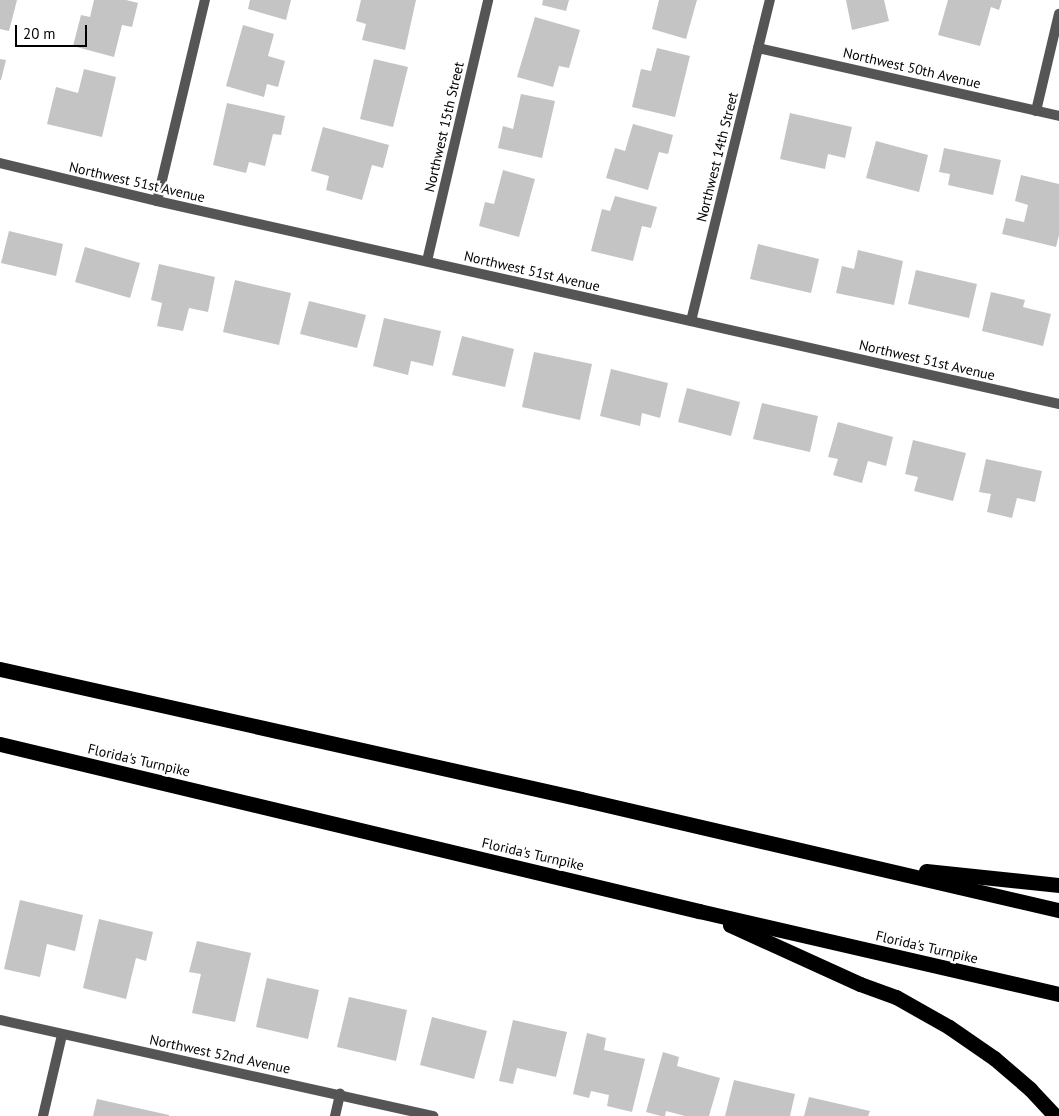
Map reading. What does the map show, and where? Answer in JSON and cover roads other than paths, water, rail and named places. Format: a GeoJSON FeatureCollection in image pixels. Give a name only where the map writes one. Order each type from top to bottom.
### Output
{"type":"FeatureCollection","features":[{"type":"Feature","properties":{"kind":"highway"},"geometry":{"type":"LineString","coordinates":[[0,669],[572,796],[1059,910]]}},
{"type":"Feature","properties":{"kind":"highway","name":"Florida's Turnpike"},"geometry":{"type":"LineString","coordinates":[[0,744],[699,911],[1059,994]]}},
{"type":"Feature","properties":{"kind":"highway"},"geometry":{"type":"LineString","coordinates":[[861,864],[1059,884]]}},
{"type":"Feature","properties":{"kind":"highway"},"geometry":{"type":"LineString","coordinates":[[699,911],[860,984],[896,997],[949,1027],[994,1058],[1030,1089],[1056,1116]]}},
{"type":"Feature","properties":{"kind":"street"},"geometry":{"type":"LineString","coordinates":[[158,201],[205,0]]}},
{"type":"Feature","properties":{"kind":"street","name":"Northwest 15th Street"},"geometry":{"type":"LineString","coordinates":[[427,261],[488,0]]}},
{"type":"Feature","properties":{"kind":"street","name":"Northwest 14th Street"},"geometry":{"type":"LineString","coordinates":[[690,321],[770,0]]}},
{"type":"Feature","properties":{"kind":"street"},"geometry":{"type":"LineString","coordinates":[[1036,110],[1059,14]]}},
{"type":"Feature","properties":{"kind":"street","name":"Northwest 50th Avenue"},"geometry":{"type":"LineString","coordinates":[[758,48],[1059,116]]}},
{"type":"Feature","properties":{"kind":"street","name":"Northwest 51st Avenue"},"geometry":{"type":"LineString","coordinates":[[0,163],[158,201],[1059,404]]}},
{"type":"Feature","properties":{"kind":"street","name":"Northwest 52nd Avenue"},"geometry":{"type":"LineString","coordinates":[[0,1020],[434,1116]]}},
{"type":"Feature","properties":{"kind":"street"},"geometry":{"type":"LineString","coordinates":[[43,1116],[62,1035]]}},
{"type":"Feature","properties":{"kind":"street"},"geometry":{"type":"LineString","coordinates":[[335,1116],[340,1094]]}}]}
